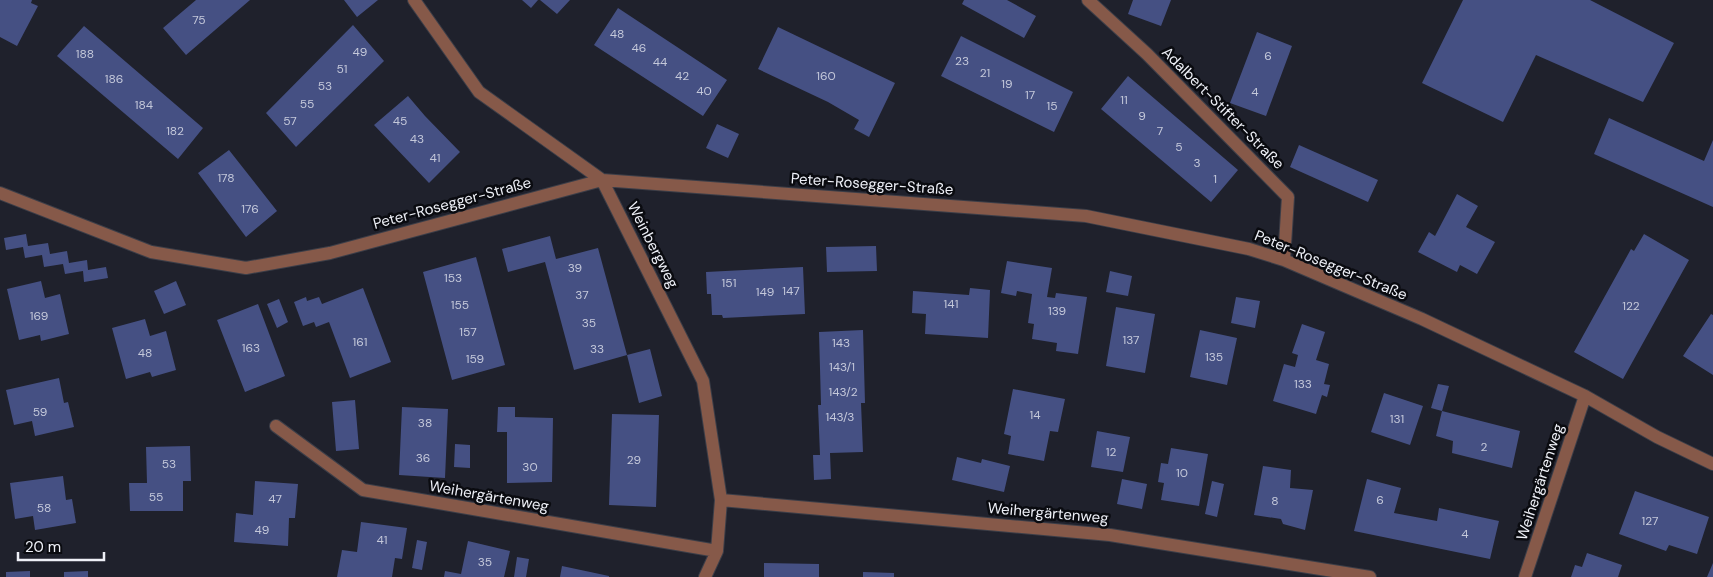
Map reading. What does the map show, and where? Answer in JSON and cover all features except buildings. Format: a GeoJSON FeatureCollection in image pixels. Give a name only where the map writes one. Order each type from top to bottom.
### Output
{"type":"FeatureCollection","features":[{"type":"Feature","properties":{"kind":"street","name":"Weinbergweg"},"geometry":{"type":"LineString","coordinates":[[414,0],[480,92],[602,180],[703,381],[721,500],[717,551],[705,577]]}},
{"type":"Feature","properties":{"kind":"street","name":"Adalbert-Stifter-Straße"},"geometry":{"type":"LineString","coordinates":[[1088,0],[1147,54],[1288,197],[1284,260]]}},
{"type":"Feature","properties":{"kind":"street","name":"Peter-Rosegger-Straße"},"geometry":{"type":"LineString","coordinates":[[0,193],[151,252],[246,268],[330,253],[602,180],[1086,216],[1249,248],[1284,260],[1422,319],[1585,396],[1657,437],[1713,464]]}},
{"type":"Feature","properties":{"kind":"street","name":"Weihergärtenweg"},"geometry":{"type":"LineString","coordinates":[[1526,577],[1585,396]]}},
{"type":"Feature","properties":{"kind":"street","name":"Weihergärtenweg"},"geometry":{"type":"LineString","coordinates":[[276,426],[363,490],[717,551]]}},
{"type":"Feature","properties":{"kind":"street","name":"Weihergärtenweg"},"geometry":{"type":"LineString","coordinates":[[721,500],[1110,535],[1370,577]]}}]}
